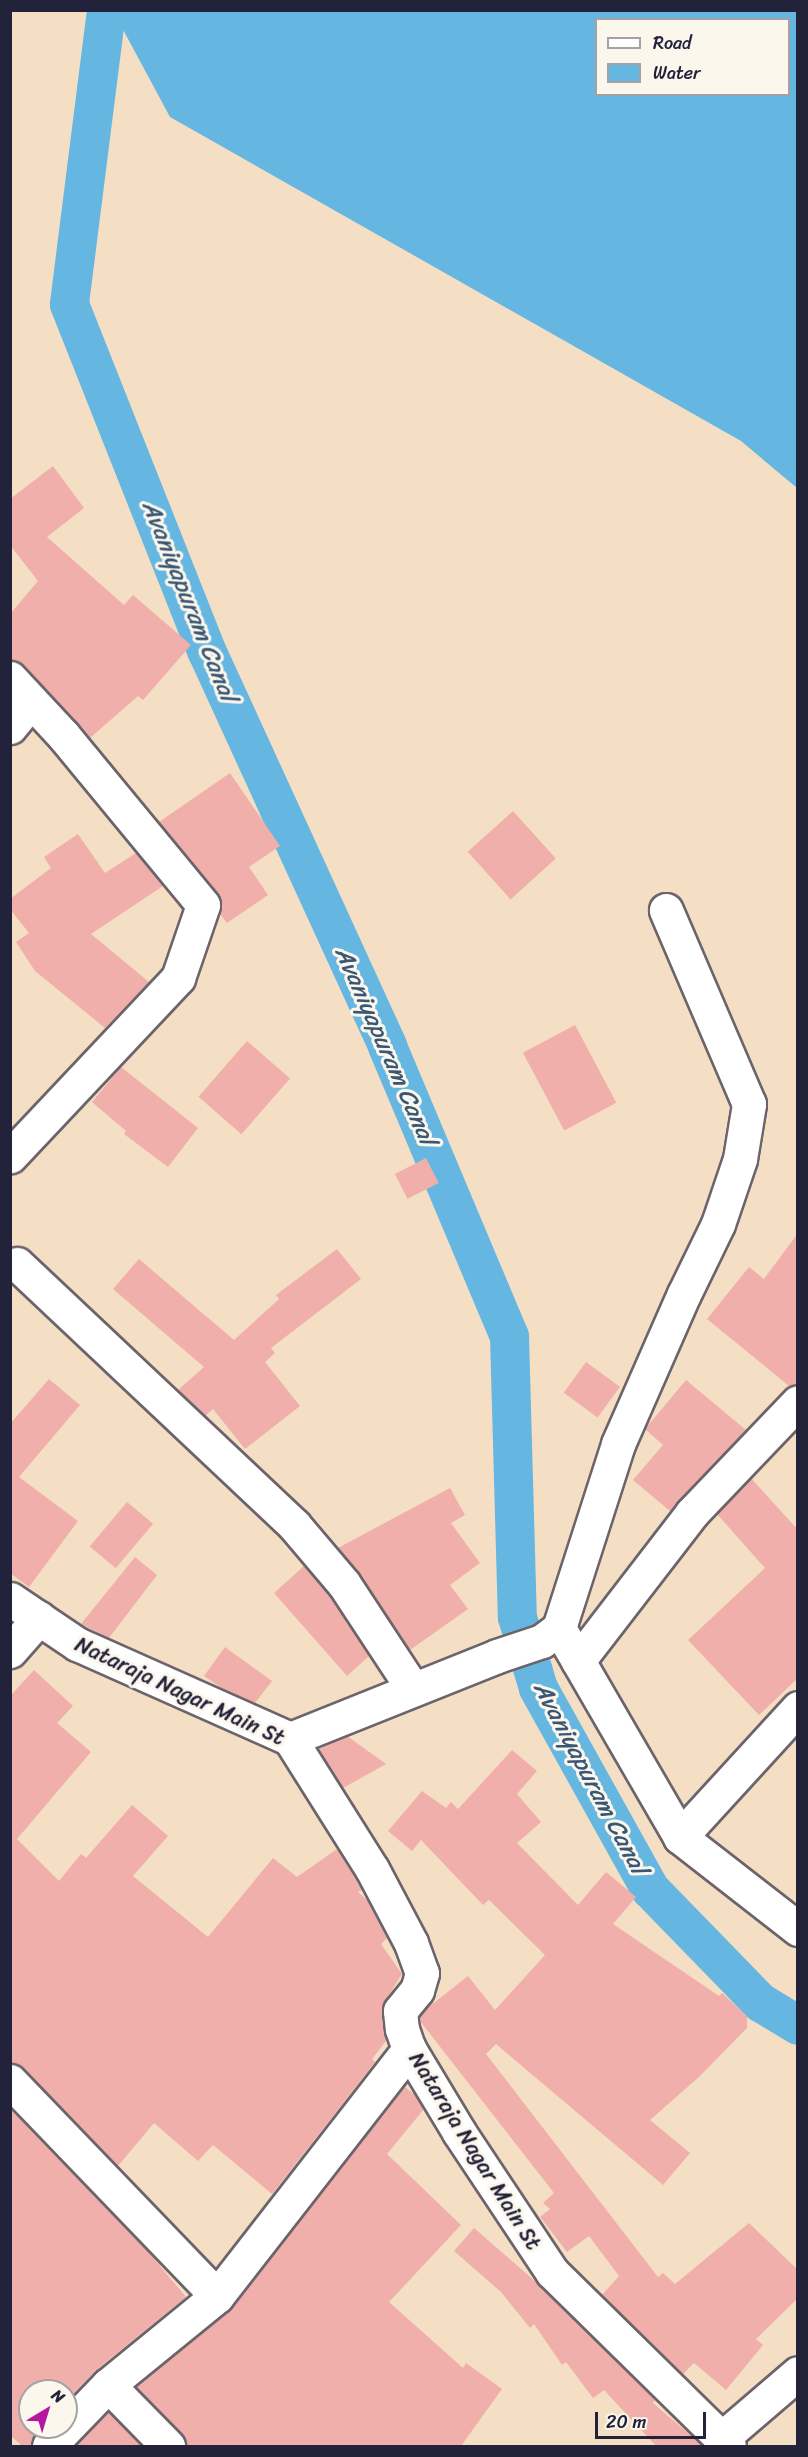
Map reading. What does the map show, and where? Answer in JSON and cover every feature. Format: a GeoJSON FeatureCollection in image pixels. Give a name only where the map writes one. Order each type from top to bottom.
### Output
{"type":"FeatureCollection","features":[{"type":"Feature","properties":{"kind":"street"},"geometry":{"type":"LineString","coordinates":[[10,727],[21,689]]}},
{"type":"Feature","properties":{"kind":"street"},"geometry":{"type":"LineString","coordinates":[[10,1156],[178,978],[203,905],[21,689]]}},
{"type":"Feature","properties":{"kind":"street"},"geometry":{"type":"LineString","coordinates":[[290,1739],[550,1634],[618,1444],[684,1294],[718,1224],[740,1159],[749,1104],[666,910]]}},
{"type":"Feature","properties":{"kind":"street"},"geometry":{"type":"LineString","coordinates":[[18,1264],[294,1525],[344,1584],[413,1689]]}},
{"type":"Feature","properties":{"kind":"street"},"geometry":{"type":"LineString","coordinates":[[578,1661],[692,1513],[798,1401]]}},
{"type":"Feature","properties":{"kind":"street","name":"Nataraja Nagar Main St"},"geometry":{"type":"LineString","coordinates":[[10,1599],[77,1644],[290,1739],[372,1869],[411,1942],[422,1972],[417,1990],[400,2012],[409,2049],[459,2132],[552,2272],[725,2443]]}},
{"type":"Feature","properties":{"kind":"street"},"geometry":{"type":"LineString","coordinates":[[10,1651],[39,1618]]}},
{"type":"Feature","properties":{"kind":"street"},"geometry":{"type":"LineString","coordinates":[[550,1634],[578,1661],[680,1837],[798,1929]]}},
{"type":"Feature","properties":{"kind":"street"},"geometry":{"type":"LineString","coordinates":[[680,1837],[798,1708]]}},
{"type":"Feature","properties":{"kind":"street"},"geometry":{"type":"LineString","coordinates":[[49,2446],[108,2385],[217,2295],[409,2049]]}},
{"type":"Feature","properties":{"kind":"street"},"geometry":{"type":"LineString","coordinates":[[10,2081],[217,2295]]}},
{"type":"Feature","properties":{"kind":"street"},"geometry":{"type":"LineString","coordinates":[[725,2443],[798,2373]]}},
{"type":"Feature","properties":{"kind":"street"},"geometry":{"type":"LineString","coordinates":[[108,2385],[168,2446]]}},
{"type":"Feature","properties":{"kind":"water"},"geometry":{"type":"Polygon","coordinates":[[[113,11],[797,11],[797,488],[741,441],[170,117],[113,11]]]}},
{"type":"Feature","properties":{"kind":"building"},"geometry":{"type":"Polygon","coordinates":[[[53,466],[84,508],[47,537],[124,605],[133,595],[191,645],[143,700],[138,696],[90,738],[24,665],[10,660],[10,614],[38,581],[10,545],[10,499],[53,466]]]}},
{"type":"Feature","properties":{"kind":"building"},"geometry":{"type":"Polygon","coordinates":[[[230,773],[280,846],[249,867],[268,895],[227,923],[220,914],[221,902],[217,893],[159,822],[230,773]]]}},
{"type":"Feature","properties":{"kind":"building"},"geometry":{"type":"Polygon","coordinates":[[[513,811],[556,859],[510,899],[468,852],[513,811]]]}},
{"type":"Feature","properties":{"kind":"building"},"geometry":{"type":"Polygon","coordinates":[[[78,834],[105,873],[136,853],[163,886],[91,934],[149,982],[105,1028],[35,971],[16,942],[29,933],[10,909],[10,899],[51,868],[44,857],[78,834]]]}},
{"type":"Feature","properties":{"kind":"building"},"geometry":{"type":"Polygon","coordinates":[[[575,1025],[616,1103],[564,1130],[523,1053],[575,1025]]]}},
{"type":"Feature","properties":{"kind":"building"},"geometry":{"type":"Polygon","coordinates":[[[247,1041],[290,1078],[241,1134],[198,1097],[247,1041]]]}},
{"type":"Feature","properties":{"kind":"building"},"geometry":{"type":"Polygon","coordinates":[[[121,1067],[198,1128],[168,1167],[124,1134],[126,1131],[92,1102],[121,1067]]]}},
{"type":"Feature","properties":{"kind":"building"},"geometry":{"type":"Polygon","coordinates":[[[426,1158],[439,1183],[408,1199],[395,1174],[426,1158]]]}},
{"type":"Feature","properties":{"kind":"building"},"geometry":{"type":"Polygon","coordinates":[[[798,1233],[798,1384],[789,1386],[707,1319],[749,1267],[764,1279],[798,1233]]]}},
{"type":"Feature","properties":{"kind":"building"},"geometry":{"type":"Polygon","coordinates":[[[337,1249],[361,1279],[271,1348],[275,1353],[265,1362],[300,1406],[245,1449],[213,1409],[205,1416],[178,1390],[204,1367],[113,1289],[139,1259],[234,1340],[279,1299],[276,1295],[337,1249]]]}},
{"type":"Feature","properties":{"kind":"building"},"geometry":{"type":"Polygon","coordinates":[[[586,1362],[620,1387],[598,1417],[564,1393],[586,1362]]]}},
{"type":"Feature","properties":{"kind":"building"},"geometry":{"type":"Polygon","coordinates":[[[49,1379],[80,1405],[19,1477],[78,1521],[29,1587],[10,1573],[10,1424],[49,1379]]]}},
{"type":"Feature","properties":{"kind":"building"},"geometry":{"type":"Polygon","coordinates":[[[686,1380],[746,1430],[670,1511],[633,1480],[663,1445],[645,1429],[686,1380]]]}},
{"type":"Feature","properties":{"kind":"building"},"geometry":{"type":"Polygon","coordinates":[[[751,1478],[798,1530],[798,1678],[759,1715],[688,1640],[765,1568],[717,1514],[751,1478]]]}},
{"type":"Feature","properties":{"kind":"building"},"geometry":{"type":"Polygon","coordinates":[[[450,1488],[465,1515],[451,1523],[480,1563],[450,1585],[468,1609],[410,1650],[360,1574],[338,1548],[450,1488]]]}},
{"type":"Feature","properties":{"kind":"building"},"geometry":{"type":"Polygon","coordinates":[[[127,1502],[153,1524],[116,1568],[90,1546],[127,1502]]]}},
{"type":"Feature","properties":{"kind":"building"},"geometry":{"type":"Polygon","coordinates":[[[135,1557],[157,1575],[109,1638],[81,1624],[135,1557]]]}},
{"type":"Feature","properties":{"kind":"building"},"geometry":{"type":"Polygon","coordinates":[[[304,1566],[329,1595],[369,1656],[347,1676],[274,1593],[304,1566]]]}},
{"type":"Feature","properties":{"kind":"building"},"geometry":{"type":"Polygon","coordinates":[[[225,1647],[272,1681],[255,1703],[220,1687],[204,1676],[225,1647]]]}},
{"type":"Feature","properties":{"kind":"building"},"geometry":{"type":"Polygon","coordinates":[[[34,1670],[73,1706],[57,1723],[91,1752],[17,1839],[59,1881],[81,1854],[86,1858],[132,1805],[168,1836],[133,1876],[208,1937],[273,1858],[297,1877],[337,1849],[362,1890],[358,1892],[367,1900],[387,1938],[381,1944],[402,1974],[382,2006],[386,2041],[372,2059],[375,2062],[272,2194],[213,2145],[198,2161],[154,2123],[118,2166],[24,2068],[10,2063],[10,1696],[34,1670]]]}},
{"type":"Feature","properties":{"kind":"building"},"geometry":{"type":"Polygon","coordinates":[[[347,1736],[386,1764],[343,1788],[319,1749],[347,1736]]]}},
{"type":"Feature","properties":{"kind":"building"},"geometry":{"type":"Polygon","coordinates":[[[512,1750],[537,1771],[517,1794],[541,1822],[517,1843],[578,1905],[606,1872],[636,1897],[613,1924],[719,1996],[722,1993],[747,2016],[747,2028],[699,2077],[650,2120],[690,2153],[663,2185],[496,2044],[486,2054],[658,2277],[663,2273],[675,2284],[749,2223],[798,2270],[798,2298],[756,2339],[763,2345],[726,2390],[694,2363],[683,2374],[602,2295],[619,2276],[589,2236],[567,2252],[540,2217],[550,2209],[543,2203],[554,2193],[420,2021],[426,2009],[468,1976],[495,2010],[545,1955],[489,1900],[483,1905],[421,1840],[412,1851],[388,1831],[422,1791],[446,1808],[451,1802],[458,1809],[512,1750]]]}},
{"type":"Feature","properties":{"kind":"building"},"geometry":{"type":"Polygon","coordinates":[[[404,2086],[416,2096],[424,2109],[387,2154],[461,2225],[389,2302],[463,2368],[466,2363],[502,2389],[461,2446],[186,2446],[181,2433],[136,2387],[232,2308],[404,2086]]]}},
{"type":"Feature","properties":{"kind":"building"},"geometry":{"type":"Polygon","coordinates":[[[10,2109],[145,2248],[186,2297],[96,2370],[78,2389],[78,2379],[18,2379],[18,2439],[32,2439],[31,2446],[22,2446],[10,2435],[10,2109]]]}},
{"type":"Feature","properties":{"kind":"building"},"geometry":{"type":"Polygon","coordinates":[[[474,2228],[536,2282],[655,2400],[653,2403],[703,2446],[656,2446],[604,2390],[593,2398],[566,2362],[562,2365],[534,2324],[530,2328],[501,2292],[454,2251],[474,2228]]]}},
{"type":"Feature","properties":{"kind":"building"},"geometry":{"type":"Polygon","coordinates":[[[108,2412],[142,2446],[75,2446],[108,2412]]]}},
{"type":"Feature","properties":{"kind":"waterway","name":"Avaniyapuram Canal"},"geometry":{"type":"LineString","coordinates":[[106,10],[69,304],[207,652],[387,1046],[509,1336],[517,1617],[538,1688],[650,1889],[760,2002],[798,2025]]}}]}
